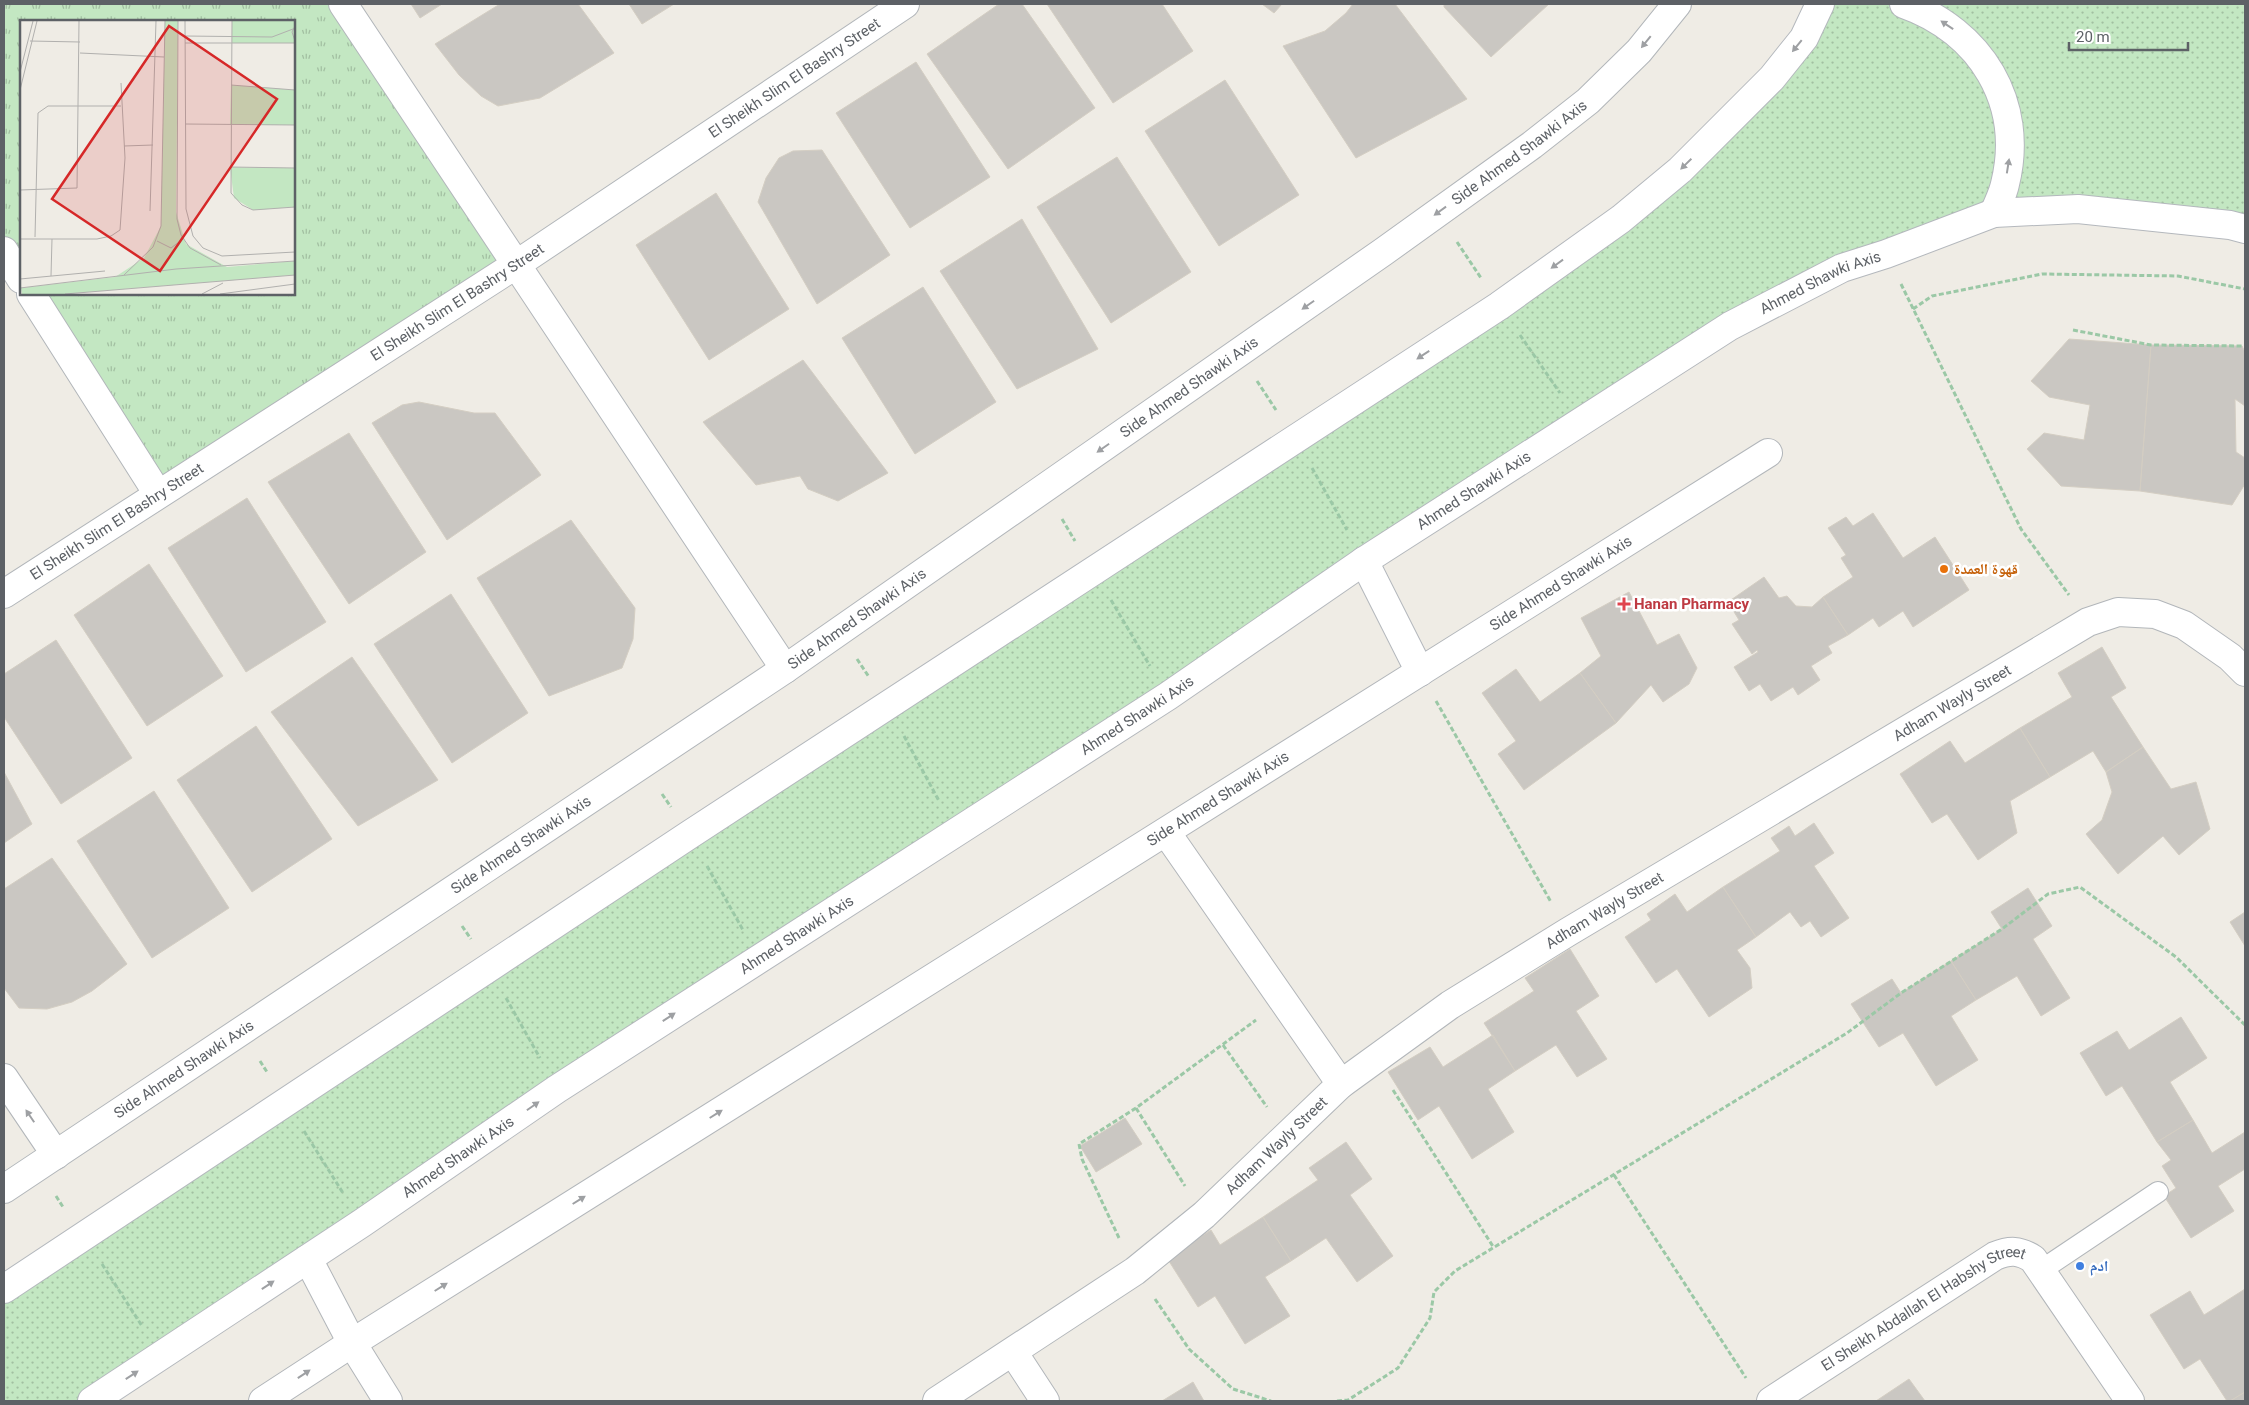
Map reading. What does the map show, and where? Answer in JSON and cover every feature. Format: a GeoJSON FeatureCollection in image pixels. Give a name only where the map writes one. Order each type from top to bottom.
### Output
{"type":"FeatureCollection","features":[{"type":"Feature","properties":{"kind":"street"},"geometry":{"type":"LineString","coordinates":[[343,4],[785,669]]}},
{"type":"Feature","properties":{"kind":"street","name":"Side Ahmed Shawki Axis"},"geometry":{"type":"LineString","coordinates":[[4,1190],[785,669],[1044,490],[1438,213],[1532,145],[1588,101],[1639,52],[1677,4]]}},
{"type":"Feature","properties":{"kind":"street"},"geometry":{"type":"LineString","coordinates":[[4,1290],[689,835],[1499,306],[1621,219],[1680,170],[1772,78],[1804,38],[1820,4]]}},
{"type":"Feature","properties":{"kind":"street"},"geometry":{"type":"LineString","coordinates":[[1904,4],[1923,10],[1949,25],[1971,45],[1989,69],[2001,96],[2008,125],[2010,156],[2005,185],[1994,213]]}},
{"type":"Feature","properties":{"kind":"street","name":"El Sheikh Slim El Bashry Street"},"geometry":{"type":"LineString","coordinates":[[4,594],[517,264],[900,5]]}},
{"type":"Feature","properties":{"kind":"street","name":"Ahmed Shawki Axis"},"geometry":{"type":"LineString","coordinates":[[92,1401],[362,1223],[557,1089],[1168,696],[1364,561],[1730,326],[1842,268],[1886,254],[1994,213],[2078,209],[2121,212],[2245,229]]}},
{"type":"Feature","properties":{"kind":"street"},"geometry":{"type":"LineString","coordinates":[[4,251],[20,277]]}},
{"type":"Feature","properties":{"kind":"street"},"geometry":{"type":"LineString","coordinates":[[32,295],[158,494]]}},
{"type":"Feature","properties":{"kind":"street","name":"Side Ahmed Shawki Axis"},"geometry":{"type":"LineString","coordinates":[[264,1401],[352,1343],[1768,453]]}},
{"type":"Feature","properties":{"kind":"street"},"geometry":{"type":"LineString","coordinates":[[1364,561],[1420,672]]}},
{"type":"Feature","properties":{"kind":"street","name":"Adham Wayly Street"},"geometry":{"type":"LineString","coordinates":[[936,1401],[1135,1271],[1204,1215],[1341,1084],[1450,1005],[1568,932],[2088,622],[2118,612],[2155,614],[2184,625],[2230,657],[2245,672]]}},
{"type":"Feature","properties":{"kind":"street"},"geometry":{"type":"LineString","coordinates":[[1166,832],[1341,1084]]}},
{"type":"Feature","properties":{"kind":"street"},"geometry":{"type":"LineString","coordinates":[[4,1078],[46,1161]]}},
{"type":"Feature","properties":{"kind":"street","name":"El Sheikh Abdallah El Habshy Street"},"geometry":{"type":"LineString","coordinates":[[1761,1393],[1995,1256],[2008,1251],[2021,1252],[2033,1259],[2130,1401]]}},
{"type":"Feature","properties":{"kind":"street"},"geometry":{"type":"LineString","coordinates":[[308,1259],[352,1343],[388,1401]]}},
{"type":"Feature","properties":{"kind":"street"},"geometry":{"type":"LineString","coordinates":[[1013,1352],[1045,1401]]}},
{"type":"Feature","properties":{"kind":"lane"},"geometry":{"type":"LineString","coordinates":[[2040,1270],[2158,1192]]}},
{"type":"Feature","properties":{"kind":"path"},"geometry":{"type":"LineString","coordinates":[[1438,213],[1499,306],[1581,422]]}},
{"type":"Feature","properties":{"kind":"path"},"geometry":{"type":"LineString","coordinates":[[1886,254],[2021,529],[2088,622]]}},
{"type":"Feature","properties":{"kind":"path"},"geometry":{"type":"LineString","coordinates":[[1913,309],[1932,296],[2042,274],[2178,276],[2245,289]]}},
{"type":"Feature","properties":{"kind":"path"},"geometry":{"type":"LineString","coordinates":[[2073,330],[2151,345],[2245,346]]}},
{"type":"Feature","properties":{"kind":"path"},"geometry":{"type":"LineString","coordinates":[[1238,353],[1295,439],[1364,561]]}},
{"type":"Feature","properties":{"kind":"path"},"geometry":{"type":"LineString","coordinates":[[1044,490],[1168,696]]}},
{"type":"Feature","properties":{"kind":"path"},"geometry":{"type":"LineString","coordinates":[[839,631],[888,705],[955,833]]}},
{"type":"Feature","properties":{"kind":"path"},"geometry":{"type":"LineString","coordinates":[[1420,672],[1568,932]]}},
{"type":"Feature","properties":{"kind":"path"},"geometry":{"type":"LineString","coordinates":[[642,765],[689,835],[760,958]]}},
{"type":"Feature","properties":{"kind":"path"},"geometry":{"type":"LineString","coordinates":[[1337,1401],[1348,1400],[1398,1368],[1430,1318],[1434,1292],[1455,1271],[1847,1033],[1901,993],[2002,929],[2048,894],[2080,887],[2176,957],[2245,1025]]}},
{"type":"Feature","properties":{"kind":"path"},"geometry":{"type":"LineString","coordinates":[[443,898],[490,967],[557,1089]]}},
{"type":"Feature","properties":{"kind":"path"},"geometry":{"type":"LineString","coordinates":[[241,1032],[362,1223]]}},
{"type":"Feature","properties":{"kind":"path"},"geometry":{"type":"LineString","coordinates":[[1223,1044],[1287,1135]]}},
{"type":"Feature","properties":{"kind":"path"},"geometry":{"type":"LineString","coordinates":[[1374,1060],[1494,1248]]}},
{"type":"Feature","properties":{"kind":"path"},"geometry":{"type":"LineString","coordinates":[[1136,1108],[1204,1215]]}},
{"type":"Feature","properties":{"kind":"path"},"geometry":{"type":"LineString","coordinates":[[46,1161],[84,1236],[161,1356]]}},
{"type":"Feature","properties":{"kind":"path"},"geometry":{"type":"LineString","coordinates":[[1614,1175],[1761,1393]]}},
{"type":"Feature","properties":{"kind":"green space"},"geometry":{"type":"Polygon","coordinates":[[[4,4],[343,4],[517,264],[158,494],[32,295],[295,295],[295,20],[20,20],[20,277],[4,251],[4,4]]]}},
{"type":"Feature","properties":{"kind":"green space"},"geometry":{"type":"Polygon","coordinates":[[[1820,4],[2245,4],[2245,229],[1994,213],[1842,268],[92,1401],[4,1401],[4,1290],[1680,170],[1820,4]]]}},
{"type":"Feature","properties":{"kind":"building"},"geometry":{"type":"Polygon","coordinates":[[[411,4],[442,4],[420,18],[411,4]]]}},
{"type":"Feature","properties":{"kind":"building"},"geometry":{"type":"Polygon","coordinates":[[[500,4],[578,4],[614,53],[540,98],[498,106],[481,96],[459,75],[435,44],[500,4]]]}},
{"type":"Feature","properties":{"kind":"building"},"geometry":{"type":"Polygon","coordinates":[[[629,4],[674,4],[642,24],[629,4]]]}},
{"type":"Feature","properties":{"kind":"building"},"geometry":{"type":"Polygon","coordinates":[[[999,4],[1022,4],[1095,108],[1008,169],[927,54],[999,4]]]}},
{"type":"Feature","properties":{"kind":"building"},"geometry":{"type":"Polygon","coordinates":[[[1047,4],[1162,4],[1193,51],[1113,103],[1047,4]]]}},
{"type":"Feature","properties":{"kind":"building"},"geometry":{"type":"Polygon","coordinates":[[[1262,4],[1282,4],[1274,13],[1262,4]]]}},
{"type":"Feature","properties":{"kind":"building"},"geometry":{"type":"Polygon","coordinates":[[[1353,4],[1395,4],[1467,99],[1356,158],[1283,46],[1325,31],[1346,13],[1353,4]]]}},
{"type":"Feature","properties":{"kind":"building"},"geometry":{"type":"Polygon","coordinates":[[[1444,4],[1549,4],[1491,57],[1444,7],[1444,4]]]}},
{"type":"Feature","properties":{"kind":"building"},"geometry":{"type":"Polygon","coordinates":[[[916,62],[990,177],[910,228],[836,113],[916,62]]]}},
{"type":"Feature","properties":{"kind":"building"},"geometry":{"type":"Polygon","coordinates":[[[1225,80],[1299,195],[1219,246],[1145,131],[1225,80]]]}},
{"type":"Feature","properties":{"kind":"building"},"geometry":{"type":"Polygon","coordinates":[[[822,150],[890,255],[817,304],[758,202],[766,178],[779,158],[793,151],[822,150]]]}},
{"type":"Feature","properties":{"kind":"building"},"geometry":{"type":"Polygon","coordinates":[[[1117,157],[1191,272],[1111,323],[1037,207],[1117,157]]]}},
{"type":"Feature","properties":{"kind":"building"},"geometry":{"type":"Polygon","coordinates":[[[716,193],[789,309],[709,360],[636,245],[716,193]]]}},
{"type":"Feature","properties":{"kind":"building"},"geometry":{"type":"Polygon","coordinates":[[[1022,219],[1098,349],[1017,389],[940,271],[1022,219]]]}},
{"type":"Feature","properties":{"kind":"building"},"geometry":{"type":"Polygon","coordinates":[[[923,287],[996,402],[915,454],[842,338],[923,287]]]}},
{"type":"Feature","properties":{"kind":"building"},"geometry":{"type":"Polygon","coordinates":[[[2069,339],[2151,345],[2140,491],[2061,486],[2027,449],[2044,433],[2084,440],[2090,405],[2049,397],[2031,381],[2069,339]]]}},
{"type":"Feature","properties":{"kind":"building"},"geometry":{"type":"Polygon","coordinates":[[[2151,345],[2242,346],[2245,352],[2245,406],[2235,399],[2236,452],[2245,458],[2245,484],[2232,505],[2140,491],[2151,345]]]}},
{"type":"Feature","properties":{"kind":"building"},"geometry":{"type":"Polygon","coordinates":[[[803,360],[888,473],[838,501],[808,489],[800,476],[756,485],[703,422],[803,360]]]}},
{"type":"Feature","properties":{"kind":"building"},"geometry":{"type":"Polygon","coordinates":[[[419,402],[474,413],[495,413],[541,475],[447,540],[372,423],[402,405],[419,402]]]}},
{"type":"Feature","properties":{"kind":"building"},"geometry":{"type":"Polygon","coordinates":[[[349,433],[426,552],[349,604],[268,482],[349,433]]]}},
{"type":"Feature","properties":{"kind":"building"},"geometry":{"type":"Polygon","coordinates":[[[247,498],[326,622],[246,672],[168,548],[247,498]]]}},
{"type":"Feature","properties":{"kind":"building"},"geometry":{"type":"Polygon","coordinates":[[[1873,513],[1903,558],[1935,537],[1969,590],[1913,627],[1903,611],[1879,627],[1873,618],[1848,635],[1823,597],[1853,577],[1841,558],[1846,555],[1828,528],[1846,517],[1853,526],[1873,513]]]}},
{"type":"Feature","properties":{"kind":"building"},"geometry":{"type":"Polygon","coordinates":[[[571,520],[635,608],[633,639],[622,668],[549,696],[477,578],[571,520]]]}},
{"type":"Feature","properties":{"kind":"building"},"geometry":{"type":"Polygon","coordinates":[[[149,564],[223,676],[147,726],[74,615],[149,564]]]}},
{"type":"Feature","properties":{"kind":"building"},"geometry":{"type":"Polygon","coordinates":[[[1764,577],[1779,598],[1787,596],[1796,606],[1812,607],[1823,597],[1848,635],[1828,646],[1832,653],[1811,666],[1820,680],[1798,695],[1793,687],[1771,701],[1760,684],[1749,691],[1734,667],[1758,652],[1757,650],[1752,654],[1732,624],[1739,620],[1728,602],[1764,577]]]}},
{"type":"Feature","properties":{"kind":"building"},"geometry":{"type":"Polygon","coordinates":[[[1629,592],[1657,645],[1679,634],[1697,668],[1689,684],[1663,702],[1651,685],[1616,723],[1580,673],[1601,656],[1581,618],[1629,592]]]}},
{"type":"Feature","properties":{"kind":"building"},"geometry":{"type":"Polygon","coordinates":[[[451,594],[528,713],[452,763],[374,644],[451,594]]]}},
{"type":"Feature","properties":{"kind":"building"},"geometry":{"type":"Polygon","coordinates":[[[56,640],[132,758],[61,804],[4,717],[4,674],[56,640]]]}},
{"type":"Feature","properties":{"kind":"building"},"geometry":{"type":"Polygon","coordinates":[[[2102,647],[2126,688],[2111,697],[2143,747],[2106,772],[2093,751],[2050,777],[2020,728],[2072,697],[2058,673],[2102,647]]]}},
{"type":"Feature","properties":{"kind":"building"},"geometry":{"type":"Polygon","coordinates":[[[352,657],[438,780],[358,826],[271,712],[352,657]]]}},
{"type":"Feature","properties":{"kind":"building"},"geometry":{"type":"Polygon","coordinates":[[[1516,669],[1540,702],[1580,673],[1616,723],[1524,790],[1498,754],[1516,741],[1482,693],[1516,669]]]}},
{"type":"Feature","properties":{"kind":"building"},"geometry":{"type":"Polygon","coordinates":[[[256,726],[332,839],[252,892],[177,780],[256,726]]]}},
{"type":"Feature","properties":{"kind":"building"},"geometry":{"type":"Polygon","coordinates":[[[2020,728],[2050,777],[2010,801],[2017,833],[1978,860],[1947,814],[1932,823],[1900,774],[1950,741],[1965,763],[2020,728]]]}},
{"type":"Feature","properties":{"kind":"building"},"geometry":{"type":"Polygon","coordinates":[[[2143,747],[2171,789],[2196,782],[2210,829],[2179,855],[2163,836],[2118,874],[2086,834],[2102,820],[2112,792],[2106,772],[2143,747]]]}},
{"type":"Feature","properties":{"kind":"building"},"geometry":{"type":"Polygon","coordinates":[[[4,772],[32,824],[4,843],[4,772]]]}},
{"type":"Feature","properties":{"kind":"building"},"geometry":{"type":"Polygon","coordinates":[[[154,791],[229,908],[152,958],[77,841],[154,791]]]}},
{"type":"Feature","properties":{"kind":"building"},"geometry":{"type":"Polygon","coordinates":[[[1814,823],[1834,853],[1814,866],[1849,918],[1821,937],[1810,921],[1801,927],[1790,912],[1756,937],[1723,887],[1780,851],[1771,838],[1789,826],[1795,836],[1814,823]]]}},
{"type":"Feature","properties":{"kind":"building"},"geometry":{"type":"Polygon","coordinates":[[[52,858],[127,964],[92,991],[72,1002],[47,1009],[19,1008],[4,988],[4,889],[52,858]]]}},
{"type":"Feature","properties":{"kind":"building"},"geometry":{"type":"Polygon","coordinates":[[[1723,887],[1756,937],[1737,950],[1750,968],[1752,988],[1709,1017],[1677,969],[1656,983],[1625,937],[1651,920],[1647,914],[1675,894],[1687,912],[1723,887]]]}},
{"type":"Feature","properties":{"kind":"building"},"geometry":{"type":"Polygon","coordinates":[[[2028,888],[2052,926],[2033,939],[2070,998],[2041,1016],[2017,976],[1976,1000],[1951,961],[2002,929],[1991,912],[2028,888]]]}},
{"type":"Feature","properties":{"kind":"building"},"geometry":{"type":"Polygon","coordinates":[[[2245,912],[2245,946],[2230,922],[2245,912]]]}},
{"type":"Feature","properties":{"kind":"building"},"geometry":{"type":"Polygon","coordinates":[[[1570,949],[1599,996],[1576,1011],[1607,1059],[1577,1077],[1556,1045],[1515,1071],[1484,1023],[1534,991],[1525,978],[1570,949]]]}},
{"type":"Feature","properties":{"kind":"building"},"geometry":{"type":"Polygon","coordinates":[[[1951,961],[1976,1000],[1951,1016],[1978,1060],[1936,1086],[1903,1033],[1879,1047],[1851,1004],[1892,979],[1901,993],[1951,961]]]}},
{"type":"Feature","properties":{"kind":"building"},"geometry":{"type":"Polygon","coordinates":[[[2181,1017],[2207,1058],[2170,1082],[2193,1120],[2157,1142],[2122,1086],[2106,1096],[2080,1053],[2117,1031],[2129,1050],[2181,1017]]]}},
{"type":"Feature","properties":{"kind":"building"},"geometry":{"type":"Polygon","coordinates":[[[1493,1035],[1515,1071],[1488,1089],[1514,1132],[1472,1159],[1439,1106],[1418,1120],[1388,1072],[1430,1047],[1443,1067],[1493,1035]]]}},
{"type":"Feature","properties":{"kind":"building"},"geometry":{"type":"Polygon","coordinates":[[[1125,1118],[1142,1144],[1096,1172],[1080,1146],[1125,1118]]]}},
{"type":"Feature","properties":{"kind":"building"},"geometry":{"type":"Polygon","coordinates":[[[2193,1120],[2212,1153],[2245,1132],[2245,1169],[2218,1186],[2234,1211],[2191,1238],[2164,1196],[2176,1188],[2162,1166],[2171,1160],[2157,1142],[2193,1120]]]}},
{"type":"Feature","properties":{"kind":"building"},"geometry":{"type":"Polygon","coordinates":[[[1346,1142],[1372,1179],[1350,1195],[1393,1256],[1357,1282],[1326,1238],[1291,1261],[1263,1217],[1318,1180],[1309,1168],[1346,1142]]]}},
{"type":"Feature","properties":{"kind":"building"},"geometry":{"type":"Polygon","coordinates":[[[1263,1217],[1291,1261],[1265,1277],[1290,1316],[1245,1344],[1215,1296],[1198,1307],[1167,1258],[1211,1230],[1220,1245],[1263,1217]]]}},
{"type":"Feature","properties":{"kind":"building"},"geometry":{"type":"Polygon","coordinates":[[[2245,1289],[2245,1392],[2227,1401],[2200,1359],[2184,1369],[2150,1315],[2190,1291],[2204,1315],[2245,1289]]]}},
{"type":"Feature","properties":{"kind":"building"},"geometry":{"type":"Polygon","coordinates":[[[1909,1379],[1925,1401],[1876,1401],[1909,1379]]]}},
{"type":"Feature","properties":{"kind":"building"},"geometry":{"type":"Polygon","coordinates":[[[1193,1382],[1204,1401],[1162,1401],[1193,1382]]]}},
{"type":"Feature","properties":{"kind":"building"},"geometry":{"type":"Polygon","coordinates":[[[2245,1392],[2245,1401],[2230,1401],[2245,1392]]]}},
{"type":"Feature","properties":{"kind":"place","name":"قهوة العمدة"},"geometry":{"type":"Point","coordinates":[1944,569]}},
{"type":"Feature","properties":{"kind":"place","name":"Hanan Pharmacy"},"geometry":{"type":"Point","coordinates":[1624,604]}},
{"type":"Feature","properties":{"kind":"place","name":"ادم"},"geometry":{"type":"Point","coordinates":[2080,1266]}}]}
